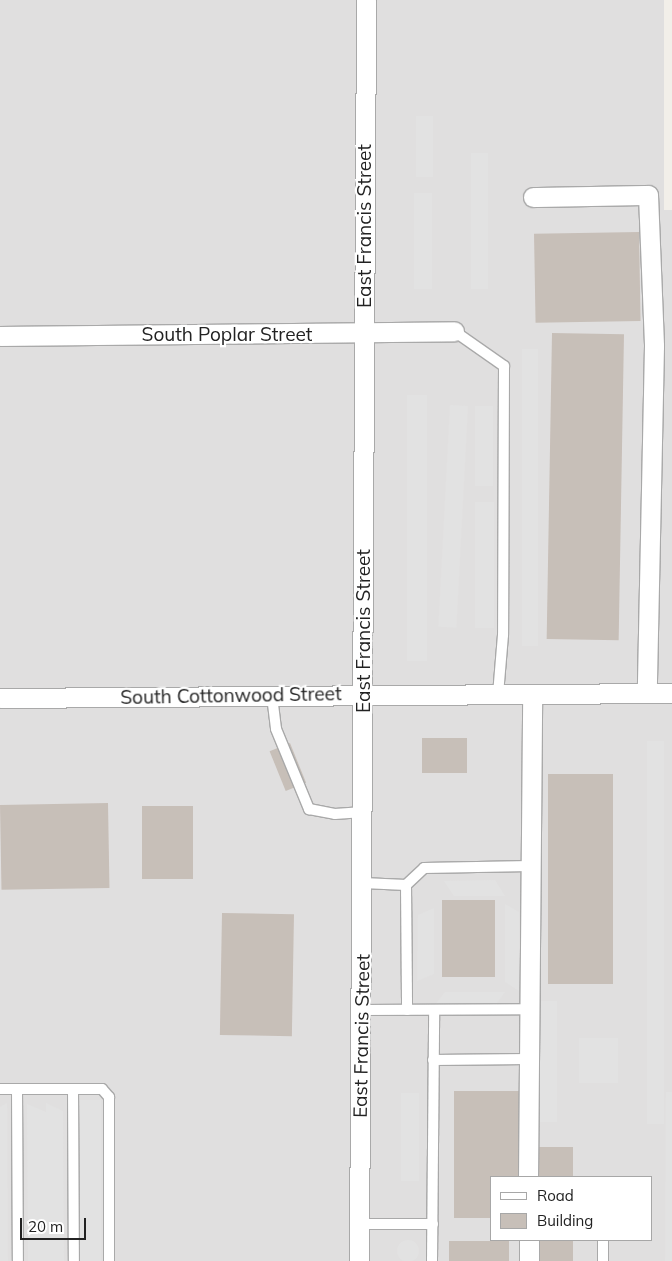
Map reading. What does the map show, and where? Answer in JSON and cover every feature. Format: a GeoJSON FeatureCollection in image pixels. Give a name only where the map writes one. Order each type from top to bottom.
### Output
{"type":"FeatureCollection","features":[{"type":"Feature","properties":{"kind":"street","name":"East Francis Street"},"geometry":{"type":"LineString","coordinates":[[359,1261],[363,1010],[366,0]]}},
{"type":"Feature","properties":{"kind":"street"},"geometry":{"type":"LineString","coordinates":[[533,197],[648,195],[654,346],[647,693]]}},
{"type":"Feature","properties":{"kind":"street","name":"South Poplar Street"},"geometry":{"type":"LineString","coordinates":[[0,336],[365,334],[454,331]]}},
{"type":"Feature","properties":{"kind":"street","name":"South Cottonwood Street"},"geometry":{"type":"LineString","coordinates":[[0,698],[672,693]]}},
{"type":"Feature","properties":{"kind":"street"},"geometry":{"type":"LineString","coordinates":[[528,1176],[532,694]]}},
{"type":"Feature","properties":{"kind":"street"},"geometry":{"type":"LineString","coordinates":[[528,1241],[529,1261]]}},
{"type":"Feature","properties":{"kind":"lane"},"geometry":{"type":"LineString","coordinates":[[454,331],[504,366],[503,635],[498,694]]}},
{"type":"Feature","properties":{"kind":"lane"},"geometry":{"type":"LineString","coordinates":[[272,696],[276,729],[309,808],[335,814],[364,812]]}},
{"type":"Feature","properties":{"kind":"lane"},"geometry":{"type":"LineString","coordinates":[[363,883],[406,884],[424,868],[530,866]]}},
{"type":"Feature","properties":{"kind":"lane"},"geometry":{"type":"LineString","coordinates":[[406,884],[407,1010]]}},
{"type":"Feature","properties":{"kind":"lane"},"geometry":{"type":"LineString","coordinates":[[363,1010],[528,1009]]}},
{"type":"Feature","properties":{"kind":"lane"},"geometry":{"type":"LineString","coordinates":[[432,1261],[434,1010]]}},
{"type":"Feature","properties":{"kind":"lane"},"geometry":{"type":"LineString","coordinates":[[433,1060],[528,1059]]}},
{"type":"Feature","properties":{"kind":"lane"},"geometry":{"type":"LineString","coordinates":[[0,1089],[102,1089],[110,1097],[109,1261]]}},
{"type":"Feature","properties":{"kind":"lane"},"geometry":{"type":"LineString","coordinates":[[17,1089],[18,1261]]}},
{"type":"Feature","properties":{"kind":"lane"},"geometry":{"type":"LineString","coordinates":[[73,1089],[74,1261]]}},
{"type":"Feature","properties":{"kind":"lane"},"geometry":{"type":"LineString","coordinates":[[360,1224],[433,1224]]}},
{"type":"Feature","properties":{"kind":"lane"},"geometry":{"type":"LineString","coordinates":[[603,1241],[603,1261]]}},
{"type":"Feature","properties":{"kind":"shaded area"},"geometry":{"type":"Polygon","coordinates":[[[0,0],[664,0],[664,210],[672,210],[672,1261],[0,1261],[0,0]]]}},
{"type":"Feature","properties":{"kind":"shaded area"},"geometry":{"type":"Polygon","coordinates":[[[416,116],[433,116],[433,177],[416,177],[416,116]]]}},
{"type":"Feature","properties":{"kind":"shaded area"},"geometry":{"type":"Polygon","coordinates":[[[471,153],[488,153],[488,289],[471,289],[471,153]]]}},
{"type":"Feature","properties":{"kind":"shaded area"},"geometry":{"type":"Polygon","coordinates":[[[414,193],[432,193],[432,289],[414,289],[414,193]]]}},
{"type":"Feature","properties":{"kind":"shaded area"},"geometry":{"type":"Polygon","coordinates":[[[522,349],[538,349],[538,646],[522,646],[522,349]]]}},
{"type":"Feature","properties":{"kind":"shaded area"},"geometry":{"type":"Polygon","coordinates":[[[407,395],[427,395],[427,661],[407,661],[407,395]]]}},
{"type":"Feature","properties":{"kind":"shaded area"},"geometry":{"type":"Polygon","coordinates":[[[450,405],[468,406],[456,628],[438,627],[450,405]]]}},
{"type":"Feature","properties":{"kind":"shaded area"},"geometry":{"type":"Polygon","coordinates":[[[475,406],[493,406],[493,486],[475,486],[475,406]]]}},
{"type":"Feature","properties":{"kind":"shaded area"},"geometry":{"type":"Polygon","coordinates":[[[475,502],[494,502],[494,628],[475,628],[475,502]]]}},
{"type":"Feature","properties":{"kind":"shaded area"},"geometry":{"type":"Polygon","coordinates":[[[647,741],[664,741],[664,1124],[647,1124],[647,741]]]}},
{"type":"Feature","properties":{"kind":"shaded area"},"geometry":{"type":"Polygon","coordinates":[[[495,880],[505,896],[454,896],[444,881],[495,880]]]}},
{"type":"Feature","properties":{"kind":"shaded area"},"geometry":{"type":"Polygon","coordinates":[[[505,904],[519,912],[519,991],[505,982],[505,904]]]}},
{"type":"Feature","properties":{"kind":"shaded area"},"geometry":{"type":"Polygon","coordinates":[[[434,908],[434,974],[417,981],[418,915],[434,908]]]}},
{"type":"Feature","properties":{"kind":"shaded area"},"geometry":{"type":"Polygon","coordinates":[[[445,992],[505,992],[494,1007],[434,1006],[445,992]]]}},
{"type":"Feature","properties":{"kind":"shaded area"},"geometry":{"type":"Polygon","coordinates":[[[539,1001],[557,1001],[557,1122],[539,1122],[539,1001]]]}},
{"type":"Feature","properties":{"kind":"shaded area"},"geometry":{"type":"Polygon","coordinates":[[[579,1038],[618,1038],[618,1083],[579,1083],[579,1038]]]}},
{"type":"Feature","properties":{"kind":"shaded area"},"geometry":{"type":"Polygon","coordinates":[[[666,1092],[672,1092],[672,1261],[665,1261],[666,1092]]]}},
{"type":"Feature","properties":{"kind":"shaded area"},"geometry":{"type":"Polygon","coordinates":[[[401,1093],[419,1093],[419,1181],[401,1181],[401,1093]]]}},
{"type":"Feature","properties":{"kind":"shaded area"},"geometry":{"type":"Polygon","coordinates":[[[80,1100],[101,1100],[101,1261],[80,1261],[80,1100]]]}},
{"type":"Feature","properties":{"kind":"shaded area"},"geometry":{"type":"Polygon","coordinates":[[[7,1103],[8,1261],[0,1261],[0,1107],[7,1103]]]}},
{"type":"Feature","properties":{"kind":"shaded area"},"geometry":{"type":"Polygon","coordinates":[[[46,1103],[63,1111],[64,1261],[28,1261],[27,1104],[46,1112],[46,1103]]]}},
{"type":"Feature","properties":{"kind":"shaded area"},"geometry":{"type":"Polygon","coordinates":[[[408,1240],[416,1243],[419,1251],[416,1259],[408,1262],[400,1259],[397,1251],[400,1243],[408,1240]]]}},
{"type":"Feature","properties":{"kind":"building"},"geometry":{"type":"Polygon","coordinates":[[[639,232],[641,321],[536,323],[534,234],[639,232]]]}},
{"type":"Feature","properties":{"kind":"building"},"geometry":{"type":"Polygon","coordinates":[[[552,333],[624,334],[619,640],[547,639],[552,333]]]}},
{"type":"Feature","properties":{"kind":"building"},"geometry":{"type":"Polygon","coordinates":[[[422,738],[467,738],[467,773],[422,773],[422,738]]]}},
{"type":"Feature","properties":{"kind":"building"},"geometry":{"type":"Polygon","coordinates":[[[290,743],[306,783],[286,791],[270,751],[290,743]]]}},
{"type":"Feature","properties":{"kind":"building"},"geometry":{"type":"Polygon","coordinates":[[[548,774],[613,774],[613,984],[548,984],[548,774]]]}},
{"type":"Feature","properties":{"kind":"building"},"geometry":{"type":"Polygon","coordinates":[[[108,803],[109,888],[1,890],[0,805],[108,803]]]}},
{"type":"Feature","properties":{"kind":"building"},"geometry":{"type":"Polygon","coordinates":[[[142,806],[193,806],[193,879],[142,879],[142,806]]]}},
{"type":"Feature","properties":{"kind":"building"},"geometry":{"type":"Polygon","coordinates":[[[442,900],[495,900],[495,977],[442,977],[442,900]]]}},
{"type":"Feature","properties":{"kind":"building"},"geometry":{"type":"Polygon","coordinates":[[[222,913],[294,914],[292,1036],[220,1035],[222,913]]]}},
{"type":"Feature","properties":{"kind":"building"},"geometry":{"type":"Polygon","coordinates":[[[454,1091],[519,1091],[519,1176],[490,1176],[490,1218],[454,1218],[454,1091]]]}},
{"type":"Feature","properties":{"kind":"building"},"geometry":{"type":"Polygon","coordinates":[[[538,1147],[573,1147],[573,1176],[538,1176],[538,1147]]]}},
{"type":"Feature","properties":{"kind":"building"},"geometry":{"type":"Polygon","coordinates":[[[449,1241],[509,1241],[509,1261],[449,1261],[449,1241]]]}},
{"type":"Feature","properties":{"kind":"building"},"geometry":{"type":"Polygon","coordinates":[[[538,1241],[573,1241],[573,1261],[538,1261],[538,1241]]]}}]}
